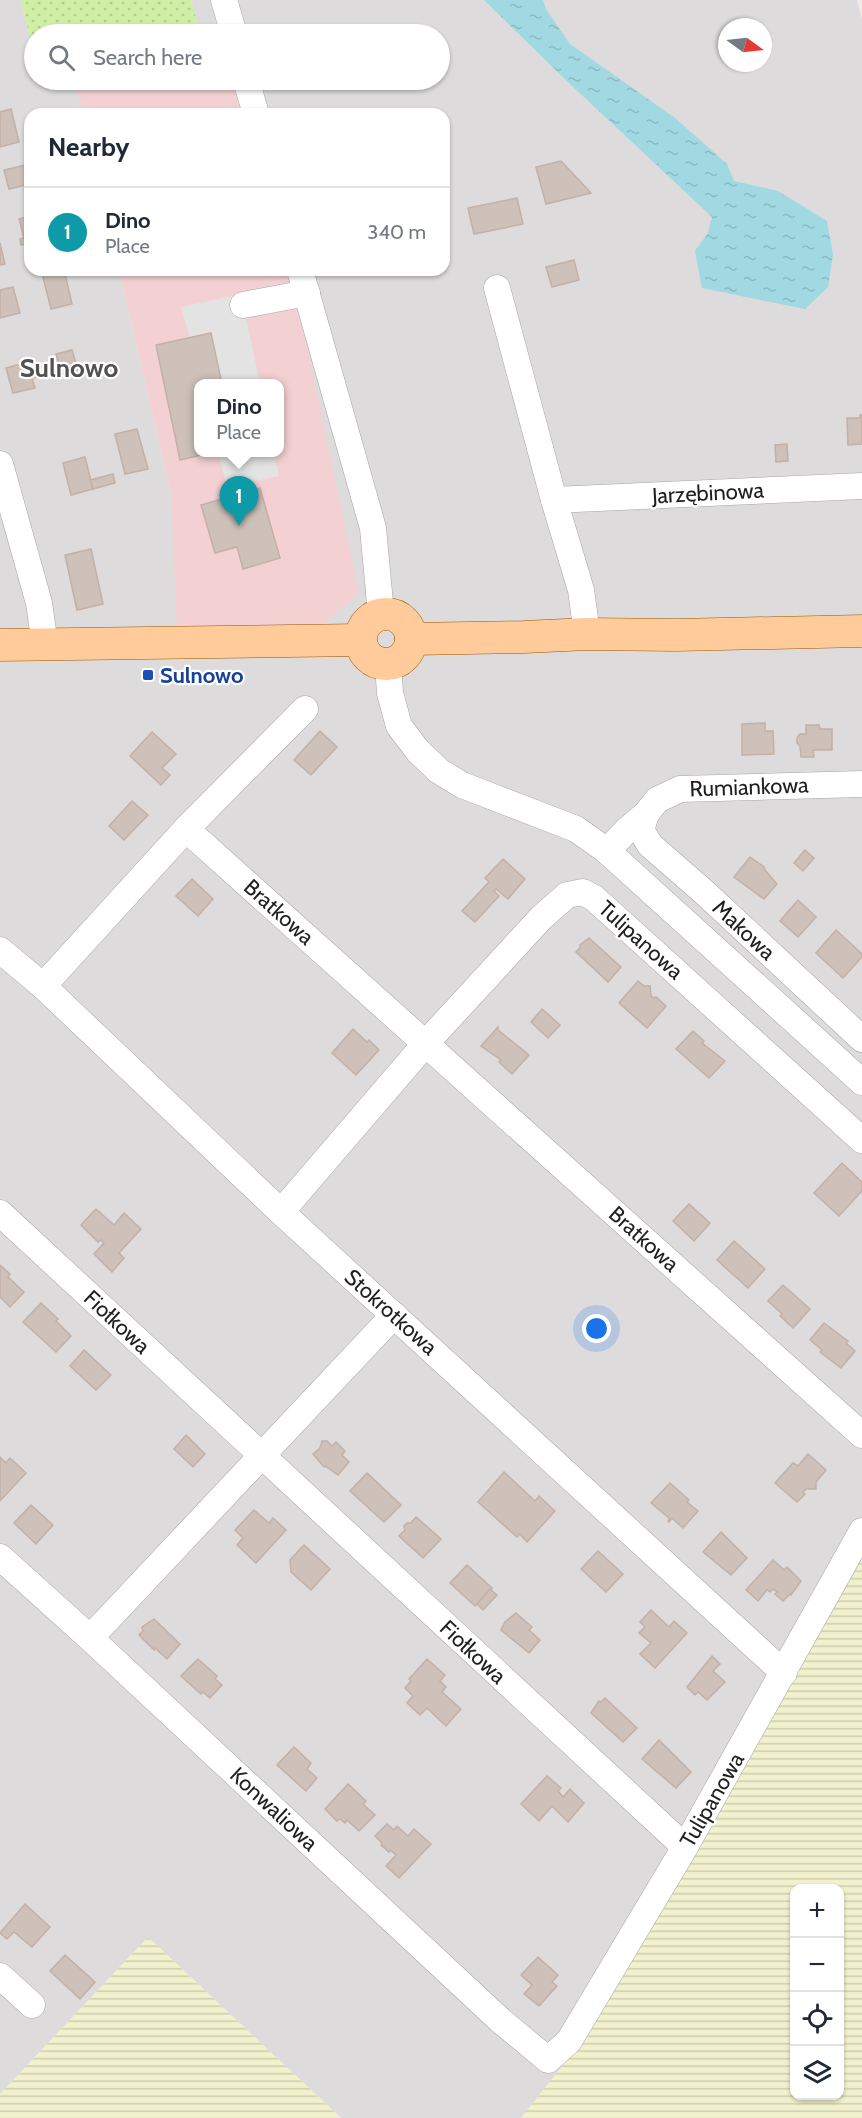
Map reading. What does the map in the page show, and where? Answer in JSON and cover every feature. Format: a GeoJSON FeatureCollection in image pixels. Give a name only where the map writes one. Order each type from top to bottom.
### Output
{"type":"FeatureCollection","features":[{"type":"Feature","properties":{"kind":"main road"},"geometry":{"type":"LineString","coordinates":[[381,614],[390,614],[405,623],[411,639],[407,654],[388,665],[372,661],[366,655],[360,640],[364,626],[375,616],[381,614]]}},
{"type":"Feature","properties":{"kind":"main road"},"geometry":{"type":"LineString","coordinates":[[411,639],[587,634],[862,631]]}},
{"type":"Feature","properties":{"kind":"main road"},"geometry":{"type":"LineString","coordinates":[[0,645],[360,640]]}},
{"type":"Feature","properties":{"kind":"street"},"geometry":{"type":"LineString","coordinates":[[224,0],[231,24]]}},
{"type":"Feature","properties":{"kind":"street"},"geometry":{"type":"LineString","coordinates":[[249,90],[254,108]]}},
{"type":"Feature","properties":{"kind":"street"},"geometry":{"type":"LineString","coordinates":[[243,305],[303,282],[373,528],[381,614]]}},
{"type":"Feature","properties":{"kind":"street"},"geometry":{"type":"LineString","coordinates":[[497,288],[554,500],[581,590],[587,634]]}},
{"type":"Feature","properties":{"kind":"street"},"geometry":{"type":"LineString","coordinates":[[0,465],[39,603],[45,645]]}},
{"type":"Feature","properties":{"kind":"street","name":"Jarzębinowa"},"geometry":{"type":"LineString","coordinates":[[554,500],[862,486]]}},
{"type":"Feature","properties":{"kind":"street"},"geometry":{"type":"LineString","coordinates":[[388,665],[390,693],[399,726],[418,751],[439,771],[462,785],[576,829],[607,851],[862,1082]]}},
{"type":"Feature","properties":{"kind":"street"},"geometry":{"type":"LineString","coordinates":[[43,986],[186,829],[304,708]]}},
{"type":"Feature","properties":{"kind":"street","name":"Rumiankowa"},"geometry":{"type":"LineString","coordinates":[[607,851],[646,814],[657,800],[680,789],[862,784]]}},
{"type":"Feature","properties":{"kind":"street","name":"Makowa"},"geometry":{"type":"LineString","coordinates":[[646,814],[641,830],[650,845],[862,1038]]}},
{"type":"Feature","properties":{"kind":"street","name":"Bratkowa"},"geometry":{"type":"LineString","coordinates":[[186,829],[862,1435]]}},
{"type":"Feature","properties":{"kind":"street","name":"Tulipanowa"},"geometry":{"type":"LineString","coordinates":[[426,1043],[541,918],[567,895],[583,892],[594,898],[862,1140]]}},
{"type":"Feature","properties":{"kind":"street","name":"Stokrotkowa"},"geometry":{"type":"LineString","coordinates":[[0,950],[43,986],[281,1212],[784,1673]]}},
{"type":"Feature","properties":{"kind":"street"},"geometry":{"type":"LineString","coordinates":[[281,1212],[426,1043]]}},
{"type":"Feature","properties":{"kind":"street","name":"Fiołkowa"},"geometry":{"type":"LineString","coordinates":[[0,1213],[685,1847]]}},
{"type":"Feature","properties":{"kind":"street"},"geometry":{"type":"LineString","coordinates":[[90,1638],[394,1315]]}},
{"type":"Feature","properties":{"kind":"street","name":"Tulipanowa"},"geometry":{"type":"LineString","coordinates":[[548,2060],[569,2041],[685,1847],[862,1531]]}},
{"type":"Feature","properties":{"kind":"street","name":"Konwaliowa"},"geometry":{"type":"LineString","coordinates":[[0,1557],[500,2020],[548,2060]]}},
{"type":"Feature","properties":{"kind":"street"},"geometry":{"type":"LineString","coordinates":[[0,1976],[32,2005]]}},
{"type":"Feature","properties":{"kind":"shaded area"},"geometry":{"type":"Polygon","coordinates":[[[0,0],[21,0],[27,24],[24,24],[24,90],[77,90],[82,108],[24,108],[24,276],[120,276],[171,494],[325,623],[292,276],[450,276],[450,108],[257,108],[252,90],[450,90],[450,24],[197,24],[191,0],[857,0],[862,20],[862,1555],[586,2036],[521,2118],[341,2118],[148,1937],[0,2094],[0,0]]]}},
{"type":"Feature","properties":{"kind":"shaded area"},"geometry":{"type":"Polygon","coordinates":[[[77,90],[252,90],[257,108],[82,108],[77,90]]]}},
{"type":"Feature","properties":{"kind":"shaded area"},"geometry":{"type":"Polygon","coordinates":[[[120,276],[292,276],[359,593],[325,623],[177,633],[171,494],[120,276]]]}},
{"type":"Feature","properties":{"kind":"shaded area"},"geometry":{"type":"Polygon","coordinates":[[[241,294],[259,379],[221,379],[211,333],[190,337],[181,307],[241,294]]]}},
{"type":"Feature","properties":{"kind":"shaded area"},"geometry":{"type":"Polygon","coordinates":[[[219,457],[275,457],[279,476],[227,487],[219,457]]]}},
{"type":"Feature","properties":{"kind":"green space"},"geometry":{"type":"Polygon","coordinates":[[[21,0],[191,0],[197,24],[27,24],[21,0]]]}},
{"type":"Feature","properties":{"kind":"green space"},"geometry":{"type":"Polygon","coordinates":[[[862,1555],[862,2118],[521,2118],[586,2036],[862,1555]]]}},
{"type":"Feature","properties":{"kind":"green space"},"geometry":{"type":"Polygon","coordinates":[[[148,1937],[341,2118],[0,2118],[0,2094],[148,1937]]]}},
{"type":"Feature","properties":{"kind":"water"},"geometry":{"type":"Polygon","coordinates":[[[484,0],[543,0],[546,9],[570,44],[675,118],[727,164],[734,181],[778,191],[827,221],[833,254],[828,287],[805,309],[702,288],[695,251],[708,233],[712,217],[484,0]]]}},
{"type":"Feature","properties":{"kind":"building"},"geometry":{"type":"Polygon","coordinates":[[[11,109],[19,142],[0,147],[0,112],[11,109]]]}},
{"type":"Feature","properties":{"kind":"building"},"geometry":{"type":"Polygon","coordinates":[[[561,161],[591,193],[546,204],[536,167],[561,161]]]}},
{"type":"Feature","properties":{"kind":"building"},"geometry":{"type":"Polygon","coordinates":[[[24,165],[24,185],[9,189],[4,170],[24,165]]]}},
{"type":"Feature","properties":{"kind":"building"},"geometry":{"type":"Polygon","coordinates":[[[517,198],[523,224],[474,234],[468,208],[517,198]]]}},
{"type":"Feature","properties":{"kind":"building"},"geometry":{"type":"Polygon","coordinates":[[[24,218],[24,238],[19,219],[24,218]]]}},
{"type":"Feature","properties":{"kind":"building"},"geometry":{"type":"Polygon","coordinates":[[[0,243],[5,264],[0,265],[0,243]]]}},
{"type":"Feature","properties":{"kind":"building"},"geometry":{"type":"Polygon","coordinates":[[[574,260],[579,280],[552,287],[546,267],[574,260]]]}},
{"type":"Feature","properties":{"kind":"building"},"geometry":{"type":"Polygon","coordinates":[[[43,276],[65,276],[72,304],[51,309],[43,276]]]}},
{"type":"Feature","properties":{"kind":"building"},"geometry":{"type":"Polygon","coordinates":[[[13,287],[20,313],[0,318],[0,290],[13,287]]]}},
{"type":"Feature","properties":{"kind":"building"},"geometry":{"type":"Polygon","coordinates":[[[211,333],[221,379],[194,379],[194,457],[180,460],[156,345],[211,333]]]}},
{"type":"Feature","properties":{"kind":"building"},"geometry":{"type":"Polygon","coordinates":[[[72,350],[78,370],[62,374],[56,354],[72,350]]]}},
{"type":"Feature","properties":{"kind":"building"},"geometry":{"type":"Polygon","coordinates":[[[28,362],[30,370],[35,369],[37,377],[32,378],[35,388],[13,393],[6,368],[28,362]]]}},
{"type":"Feature","properties":{"kind":"building"},"geometry":{"type":"Polygon","coordinates":[[[862,415],[862,444],[848,445],[847,418],[860,418],[862,415]]]}},
{"type":"Feature","properties":{"kind":"building"},"geometry":{"type":"Polygon","coordinates":[[[137,429],[148,469],[125,474],[115,434],[137,429]]]}},
{"type":"Feature","properties":{"kind":"building"},"geometry":{"type":"Polygon","coordinates":[[[787,444],[788,461],[776,462],[775,445],[787,444]]]}},
{"type":"Feature","properties":{"kind":"building"},"geometry":{"type":"Polygon","coordinates":[[[85,457],[93,489],[71,495],[63,463],[85,457]]]}},
{"type":"Feature","properties":{"kind":"building"},"geometry":{"type":"Polygon","coordinates":[[[113,474],[115,483],[93,489],[90,480],[113,474]]]}},
{"type":"Feature","properties":{"kind":"building"},"geometry":{"type":"Polygon","coordinates":[[[260,488],[280,558],[243,569],[237,547],[215,553],[201,505],[260,488]]]}},
{"type":"Feature","properties":{"kind":"building"},"geometry":{"type":"Polygon","coordinates":[[[91,549],[103,604],[77,610],[65,555],[91,549]]]}},
{"type":"Feature","properties":{"kind":"building"},"geometry":{"type":"Polygon","coordinates":[[[765,723],[765,731],[773,731],[774,754],[742,755],[742,724],[765,723]]]}},
{"type":"Feature","properties":{"kind":"building"},"geometry":{"type":"Polygon","coordinates":[[[806,725],[819,725],[820,729],[832,729],[832,750],[813,750],[814,757],[801,757],[797,738],[800,734],[806,734],[806,725]]]}},
{"type":"Feature","properties":{"kind":"building"},"geometry":{"type":"Polygon","coordinates":[[[320,731],[337,747],[311,775],[294,760],[320,731]]]}},
{"type":"Feature","properties":{"kind":"building"},"geometry":{"type":"Polygon","coordinates":[[[152,732],[176,754],[162,768],[170,775],[161,785],[130,756],[152,732]]]}},
{"type":"Feature","properties":{"kind":"building"},"geometry":{"type":"Polygon","coordinates":[[[132,801],[148,815],[124,840],[109,826],[132,801]]]}},
{"type":"Feature","properties":{"kind":"building"},"geometry":{"type":"Polygon","coordinates":[[[805,850],[814,858],[803,871],[794,863],[805,850]]]}},
{"type":"Feature","properties":{"kind":"building"},"geometry":{"type":"Polygon","coordinates":[[[750,857],[764,867],[777,884],[764,899],[734,877],[750,857]]]}},
{"type":"Feature","properties":{"kind":"building"},"geometry":{"type":"Polygon","coordinates":[[[503,859],[525,879],[508,899],[496,889],[494,891],[499,896],[475,922],[462,911],[489,882],[485,878],[503,859]]]}},
{"type":"Feature","properties":{"kind":"building"},"geometry":{"type":"Polygon","coordinates":[[[192,879],[213,899],[198,916],[176,896],[192,879]]]}},
{"type":"Feature","properties":{"kind":"building"},"geometry":{"type":"Polygon","coordinates":[[[798,900],[816,917],[798,937],[780,921],[798,900]]]}},
{"type":"Feature","properties":{"kind":"building"},"geometry":{"type":"Polygon","coordinates":[[[836,930],[862,954],[862,957],[843,978],[816,953],[836,930]]]}},
{"type":"Feature","properties":{"kind":"building"},"geometry":{"type":"Polygon","coordinates":[[[589,938],[621,967],[608,982],[576,952],[580,945],[589,938]]]}},
{"type":"Feature","properties":{"kind":"building"},"geometry":{"type":"Polygon","coordinates":[[[638,981],[644,986],[650,986],[651,996],[656,997],[666,1006],[647,1028],[619,1003],[638,981]]]}},
{"type":"Feature","properties":{"kind":"building"},"geometry":{"type":"Polygon","coordinates":[[[542,1009],[560,1025],[548,1038],[531,1022],[542,1009]]]}},
{"type":"Feature","properties":{"kind":"building"},"geometry":{"type":"Polygon","coordinates":[[[498,1027],[498,1030],[529,1055],[512,1074],[499,1062],[501,1060],[481,1046],[498,1027]]]}},
{"type":"Feature","properties":{"kind":"building"},"geometry":{"type":"Polygon","coordinates":[[[353,1029],[379,1050],[356,1075],[332,1053],[353,1029]]]}},
{"type":"Feature","properties":{"kind":"building"},"geometry":{"type":"Polygon","coordinates":[[[693,1031],[704,1041],[702,1043],[725,1061],[709,1078],[676,1049],[693,1031]]]}},
{"type":"Feature","properties":{"kind":"building"},"geometry":{"type":"Polygon","coordinates":[[[842,1163],[862,1182],[862,1191],[839,1216],[814,1193],[842,1163]]]}},
{"type":"Feature","properties":{"kind":"building"},"geometry":{"type":"Polygon","coordinates":[[[689,1204],[710,1223],[694,1241],[673,1221],[689,1204]]]}},
{"type":"Feature","properties":{"kind":"building"},"geometry":{"type":"Polygon","coordinates":[[[96,1209],[114,1225],[124,1213],[141,1229],[119,1253],[124,1258],[112,1272],[94,1254],[104,1243],[101,1240],[98,1242],[81,1225],[96,1209]]]}},
{"type":"Feature","properties":{"kind":"building"},"geometry":{"type":"Polygon","coordinates":[[[734,1241],[765,1269],[748,1288],[717,1260],[734,1241]]]}},
{"type":"Feature","properties":{"kind":"building"},"geometry":{"type":"Polygon","coordinates":[[[0,1265],[10,1274],[8,1277],[24,1292],[10,1307],[0,1297],[0,1265]]]}},
{"type":"Feature","properties":{"kind":"building"},"geometry":{"type":"Polygon","coordinates":[[[783,1285],[810,1309],[793,1328],[768,1301],[783,1285]]]}},
{"type":"Feature","properties":{"kind":"building"},"geometry":{"type":"Polygon","coordinates":[[[41,1303],[58,1319],[56,1321],[71,1336],[56,1352],[23,1322],[41,1303]]]}},
{"type":"Feature","properties":{"kind":"building"},"geometry":{"type":"Polygon","coordinates":[[[824,1323],[848,1341],[846,1343],[855,1351],[841,1368],[820,1352],[822,1350],[810,1340],[824,1323]]]}},
{"type":"Feature","properties":{"kind":"building"},"geometry":{"type":"Polygon","coordinates":[[[84,1350],[111,1375],[96,1390],[70,1366],[84,1350]]]}},
{"type":"Feature","properties":{"kind":"building"},"geometry":{"type":"Polygon","coordinates":[[[186,1435],[205,1454],[193,1467],[174,1449],[186,1435]]]}},
{"type":"Feature","properties":{"kind":"building"},"geometry":{"type":"Polygon","coordinates":[[[322,1441],[327,1441],[332,1446],[336,1442],[345,1451],[342,1455],[349,1462],[338,1475],[324,1467],[313,1454],[320,1448],[322,1441]]]}},
{"type":"Feature","properties":{"kind":"building"},"geometry":{"type":"Polygon","coordinates":[[[808,1454],[826,1470],[816,1482],[816,1489],[806,1489],[803,1492],[805,1494],[797,1502],[775,1483],[793,1463],[798,1466],[808,1454]]]}},
{"type":"Feature","properties":{"kind":"building"},"geometry":{"type":"Polygon","coordinates":[[[0,1457],[6,1463],[10,1458],[26,1473],[0,1501],[0,1457]]]}},
{"type":"Feature","properties":{"kind":"building"},"geometry":{"type":"Polygon","coordinates":[[[504,1472],[535,1501],[539,1496],[555,1511],[527,1542],[520,1534],[517,1537],[478,1502],[504,1472]]]}},
{"type":"Feature","properties":{"kind":"building"},"geometry":{"type":"Polygon","coordinates":[[[367,1473],[401,1505],[384,1522],[350,1491],[367,1473]]]}},
{"type":"Feature","properties":{"kind":"building"},"geometry":{"type":"Polygon","coordinates":[[[670,1483],[698,1511],[683,1528],[672,1518],[669,1522],[670,1519],[651,1503],[670,1483]]]}},
{"type":"Feature","properties":{"kind":"building"},"geometry":{"type":"Polygon","coordinates":[[[31,1505],[53,1525],[36,1544],[14,1523],[31,1505]]]}},
{"type":"Feature","properties":{"kind":"building"},"geometry":{"type":"Polygon","coordinates":[[[254,1510],[269,1523],[273,1518],[286,1530],[256,1563],[237,1545],[243,1538],[235,1530],[254,1510]]]}},
{"type":"Feature","properties":{"kind":"building"},"geometry":{"type":"Polygon","coordinates":[[[416,1517],[441,1539],[423,1558],[399,1536],[405,1530],[404,1526],[416,1517]]]}},
{"type":"Feature","properties":{"kind":"building"},"geometry":{"type":"Polygon","coordinates":[[[721,1532],[747,1558],[731,1575],[703,1552],[721,1532]]]}},
{"type":"Feature","properties":{"kind":"building"},"geometry":{"type":"Polygon","coordinates":[[[304,1545],[330,1569],[311,1590],[291,1572],[290,1560],[304,1545]]]}},
{"type":"Feature","properties":{"kind":"building"},"geometry":{"type":"Polygon","coordinates":[[[598,1551],[623,1574],[606,1592],[581,1569],[598,1551]]]}},
{"type":"Feature","properties":{"kind":"building"},"geometry":{"type":"Polygon","coordinates":[[[773,1560],[784,1570],[787,1567],[801,1581],[791,1595],[783,1601],[773,1589],[770,1592],[767,1590],[758,1601],[746,1590],[773,1560]]]}},
{"type":"Feature","properties":{"kind":"building"},"geometry":{"type":"Polygon","coordinates":[[[467,1565],[492,1588],[475,1606],[450,1583],[467,1565]]]}},
{"type":"Feature","properties":{"kind":"building"},"geometry":{"type":"Polygon","coordinates":[[[490,1589],[497,1595],[483,1610],[477,1604],[490,1589]]]}},
{"type":"Feature","properties":{"kind":"building"},"geometry":{"type":"Polygon","coordinates":[[[651,1610],[669,1627],[674,1621],[687,1633],[655,1668],[640,1654],[651,1643],[639,1633],[645,1627],[640,1622],[651,1610]]]}},
{"type":"Feature","properties":{"kind":"building"},"geometry":{"type":"Polygon","coordinates":[[[516,1613],[532,1627],[529,1630],[540,1640],[529,1653],[501,1630],[505,1622],[516,1613]]]}},
{"type":"Feature","properties":{"kind":"building"},"geometry":{"type":"Polygon","coordinates":[[[154,1619],[180,1644],[167,1659],[139,1635],[143,1631],[142,1627],[154,1619]]]}},
{"type":"Feature","properties":{"kind":"building"},"geometry":{"type":"Polygon","coordinates":[[[712,1656],[720,1664],[713,1671],[725,1682],[707,1700],[698,1692],[695,1695],[687,1687],[712,1656]]]}},
{"type":"Feature","properties":{"kind":"building"},"geometry":{"type":"Polygon","coordinates":[[[198,1659],[217,1676],[215,1679],[222,1685],[210,1698],[203,1692],[201,1694],[181,1676],[198,1659]]]}},
{"type":"Feature","properties":{"kind":"building"},"geometry":{"type":"Polygon","coordinates":[[[427,1659],[445,1675],[440,1681],[446,1687],[442,1692],[461,1709],[446,1726],[427,1708],[420,1715],[407,1703],[413,1696],[405,1688],[411,1681],[409,1679],[427,1659]]]}},
{"type":"Feature","properties":{"kind":"building"},"geometry":{"type":"Polygon","coordinates":[[[605,1698],[637,1728],[623,1742],[591,1713],[599,1701],[605,1698]]]}},
{"type":"Feature","properties":{"kind":"building"},"geometry":{"type":"Polygon","coordinates":[[[659,1740],[691,1772],[676,1788],[642,1759],[659,1740]]]}},
{"type":"Feature","properties":{"kind":"building"},"geometry":{"type":"Polygon","coordinates":[[[294,1747],[311,1763],[307,1769],[317,1778],[306,1791],[277,1765],[294,1747]]]}},
{"type":"Feature","properties":{"kind":"building"},"geometry":{"type":"Polygon","coordinates":[[[547,1776],[561,1788],[558,1791],[563,1797],[570,1789],[584,1803],[568,1822],[552,1806],[539,1821],[521,1804],[547,1776]]]}},
{"type":"Feature","properties":{"kind":"building"},"geometry":{"type":"Polygon","coordinates":[[[348,1784],[366,1801],[363,1804],[375,1815],[359,1831],[347,1820],[345,1823],[340,1819],[337,1821],[325,1809],[348,1784]]]}},
{"type":"Feature","properties":{"kind":"building"},"geometry":{"type":"Polygon","coordinates":[[[387,1824],[394,1830],[397,1826],[408,1836],[414,1829],[431,1844],[399,1878],[386,1866],[396,1855],[381,1845],[382,1843],[375,1836],[387,1824]]]}},
{"type":"Feature","properties":{"kind":"building"},"geometry":{"type":"Polygon","coordinates":[[[25,1904],[50,1927],[32,1947],[14,1932],[7,1939],[0,1933],[25,1904]]]}},
{"type":"Feature","properties":{"kind":"building"},"geometry":{"type":"Polygon","coordinates":[[[65,1955],[95,1982],[80,1999],[50,1971],[65,1955]]]}},
{"type":"Feature","properties":{"kind":"building"},"geometry":{"type":"Polygon","coordinates":[[[538,1957],[558,1975],[552,1982],[557,1986],[539,2006],[524,1994],[532,1985],[521,1975],[538,1957]]]}},
{"type":"Feature","properties":{"kind":"place","name":"Dino"},"geometry":{"type":"Point","coordinates":[239,526]}},
{"type":"Feature","properties":{"kind":"place","name":"Sulnowo"},"geometry":{"type":"Point","coordinates":[148,675]}},
{"type":"Feature","properties":{"kind":"district","name":"Sulnowo"},"geometry":{"type":"Point","coordinates":[69,368]}}]}
